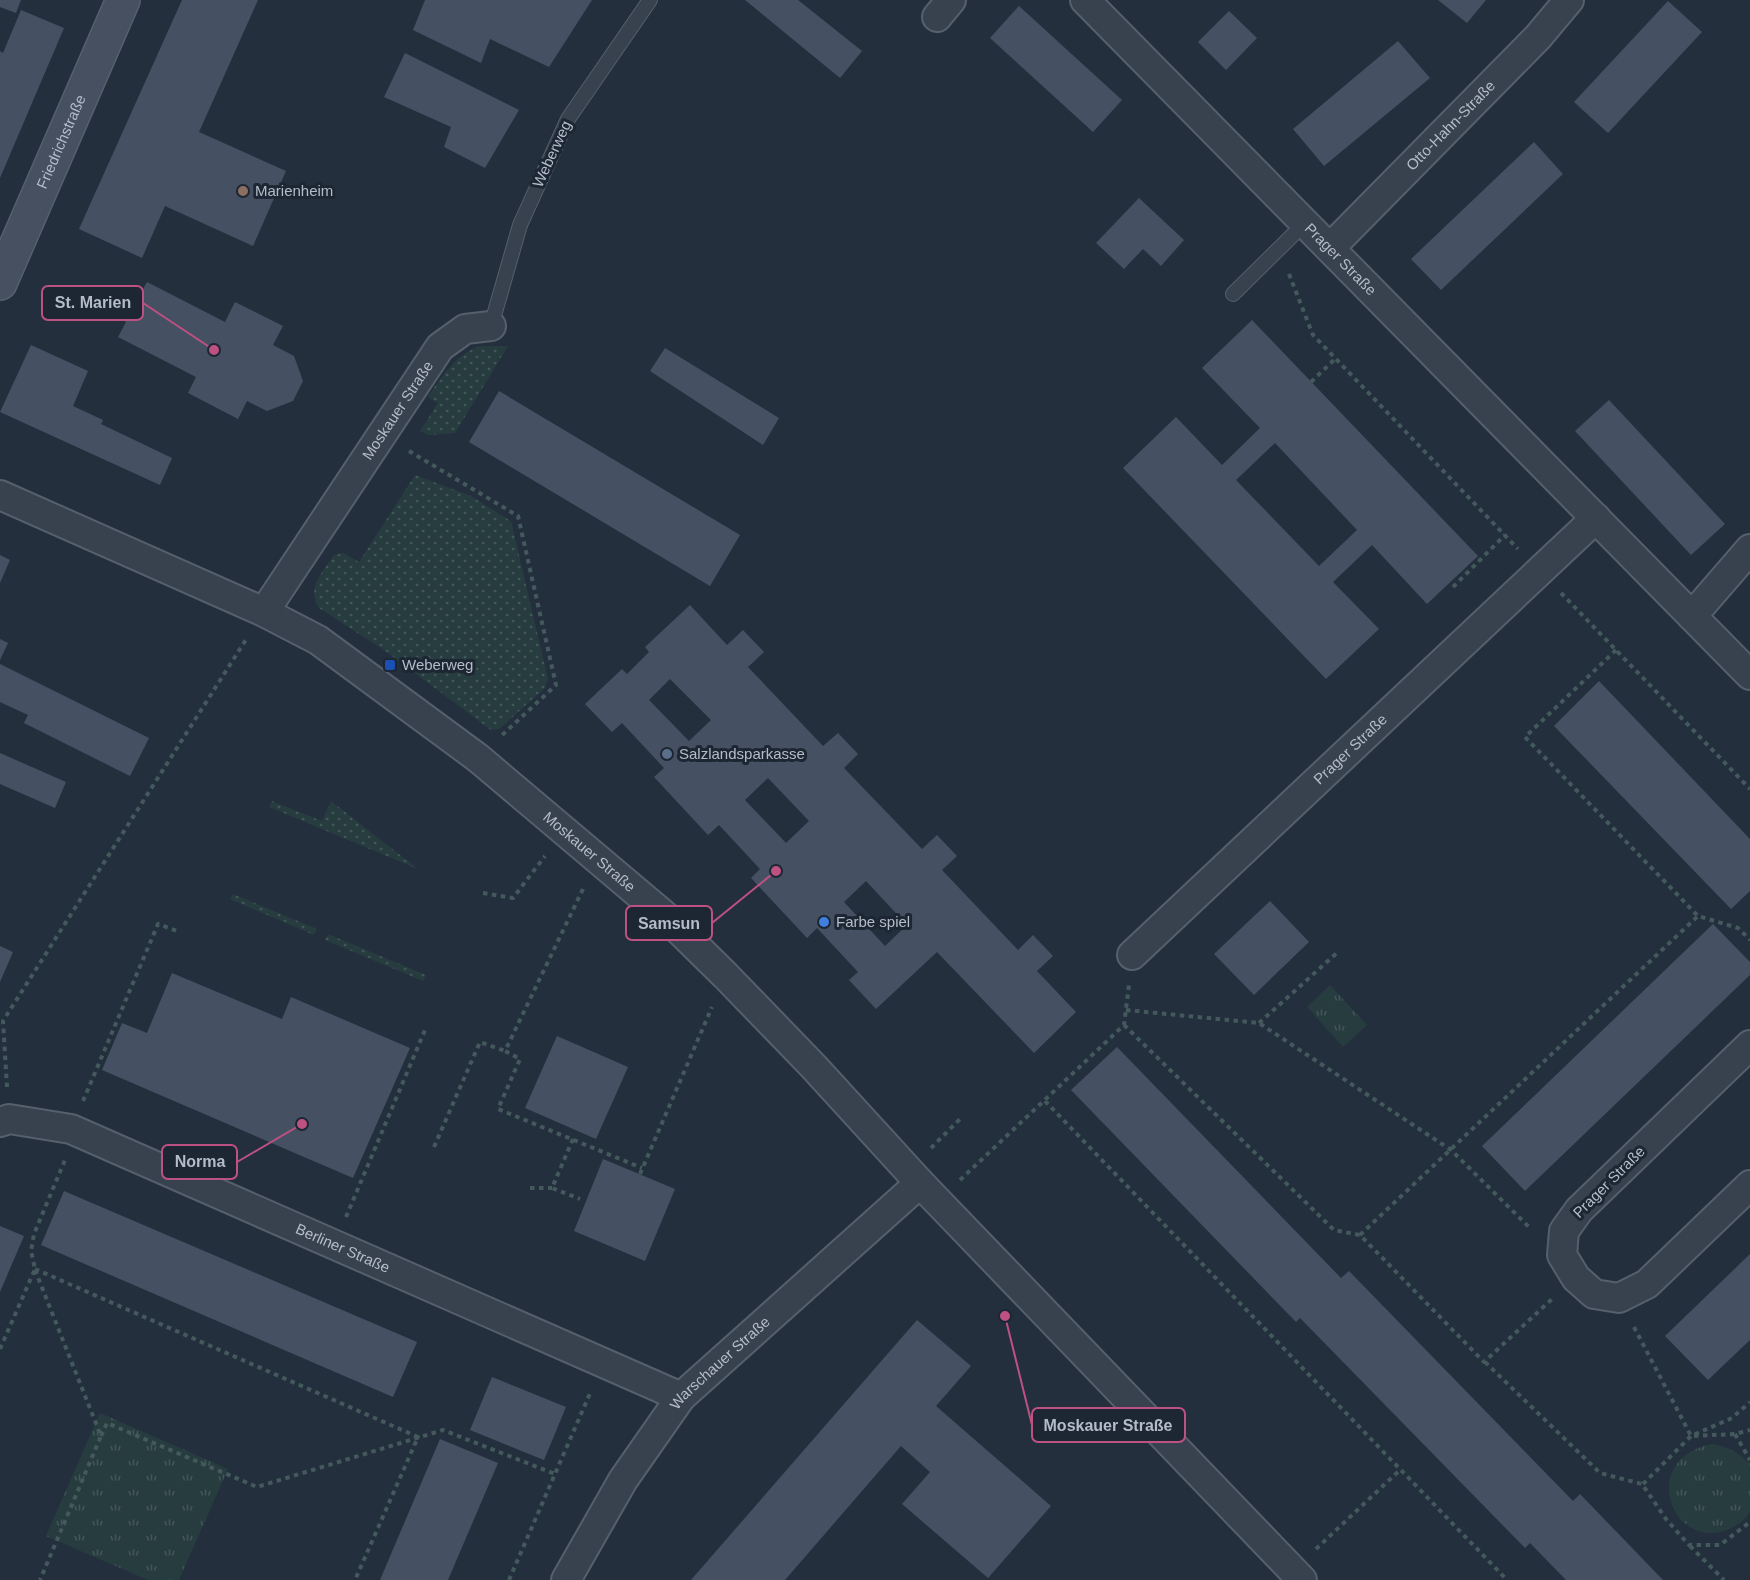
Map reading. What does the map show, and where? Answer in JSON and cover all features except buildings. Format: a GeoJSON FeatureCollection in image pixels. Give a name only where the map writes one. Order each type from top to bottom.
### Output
{"type":"FeatureCollection","features":[{"type":"Feature","properties":{"kind":"street","name":"Friedrichstraße"},"geometry":{"type":"LineString","coordinates":[[0,283],[123,0]]}},
{"type":"Feature","properties":{"kind":"street","name":"Prager Straße"},"geometry":{"type":"LineString","coordinates":[[1085,0],[1750,675]]}},
{"type":"Feature","properties":{"kind":"street","name":"Otto-Hahn-Straße"},"geometry":{"type":"LineString","coordinates":[[1330,248],[1538,37],[1569,0]]}},
{"type":"Feature","properties":{"kind":"street","name":"Moskauer Straße"},"geometry":{"type":"LineString","coordinates":[[264,612],[440,347],[465,329],[491,326]]}},
{"type":"Feature","properties":{"kind":"street","name":"Moskauer Straße"},"geometry":{"type":"LineString","coordinates":[[0,495],[264,612],[318,640],[478,758],[665,916],[726,976],[1297,1575]]}},
{"type":"Feature","properties":{"kind":"street","name":"Prager Straße"},"geometry":{"type":"LineString","coordinates":[[1132,955],[1596,518]]}},
{"type":"Feature","properties":{"kind":"street"},"geometry":{"type":"LineString","coordinates":[[1692,616],[1750,549]]}},
{"type":"Feature","properties":{"kind":"street","name":"Prager Straße"},"geometry":{"type":"LineString","coordinates":[[1750,1045],[1579,1210],[1564,1231],[1562,1255],[1576,1278],[1594,1293],[1619,1298],[1647,1284],[1750,1185]]}},
{"type":"Feature","properties":{"kind":"street","name":"Berliner Straße"},"geometry":{"type":"LineString","coordinates":[[5,1120],[74,1131],[681,1397]]}},
{"type":"Feature","properties":{"kind":"street","name":"Warschauer Straße"},"geometry":{"type":"LineString","coordinates":[[566,1580],[623,1480],[681,1397],[922,1184]]}},
{"type":"Feature","properties":{"kind":"lane","name":"Weberweg"},"geometry":{"type":"LineString","coordinates":[[491,326],[520,225],[568,119],[650,0]]}},
{"type":"Feature","properties":{"kind":"lane"},"geometry":{"type":"LineString","coordinates":[[1233,294],[1305,224]]}},
{"type":"Feature","properties":{"kind":"path"},"geometry":{"type":"LineString","coordinates":[[1279,249],[1313,335],[1750,789]]}},
{"type":"Feature","properties":{"kind":"path"},"geometry":{"type":"LineString","coordinates":[[1311,382],[1335,358]]}},
{"type":"Feature","properties":{"kind":"path"},"geometry":{"type":"LineString","coordinates":[[382,435],[518,516],[555,685],[478,758]]}},
{"type":"Feature","properties":{"kind":"path"},"geometry":{"type":"LineString","coordinates":[[1453,587],[1505,535]]}},
{"type":"Feature","properties":{"kind":"path"},"geometry":{"type":"LineString","coordinates":[[5,1120],[3,1021],[183,735],[264,612]]}},
{"type":"Feature","properties":{"kind":"path"},"geometry":{"type":"LineString","coordinates":[[1616,650],[1525,737],[1698,916],[1738,928],[1750,940]]}},
{"type":"Feature","properties":{"kind":"path"},"geometry":{"type":"LineString","coordinates":[[483,893],[513,898],[564,830]]}},
{"type":"Feature","properties":{"kind":"path"},"geometry":{"type":"LineString","coordinates":[[505,1051],[598,858]]}},
{"type":"Feature","properties":{"kind":"path"},"geometry":{"type":"LineString","coordinates":[[1360,1235],[1698,916]]}},
{"type":"Feature","properties":{"kind":"path"},"geometry":{"type":"LineString","coordinates":[[101,1436],[35,1269],[31,1251],[34,1234],[74,1131],[158,924],[177,931]]}},
{"type":"Feature","properties":{"kind":"path"},"geometry":{"type":"LineString","coordinates":[[1259,1023],[1338,952]]}},
{"type":"Feature","properties":{"kind":"path"},"geometry":{"type":"LineString","coordinates":[[922,1184],[1045,1101],[1124,1025],[1132,955]]}},
{"type":"Feature","properties":{"kind":"path"},"geometry":{"type":"LineString","coordinates":[[640,1174],[726,976]]}},
{"type":"Feature","properties":{"kind":"path"},"geometry":{"type":"LineString","coordinates":[[1126,1010],[1259,1023],[1451,1150],[1530,1228]]}},
{"type":"Feature","properties":{"kind":"path"},"geometry":{"type":"LineString","coordinates":[[1124,1025],[1334,1230],[1360,1235],[1484,1362],[1600,1473],[1642,1484],[1666,1519],[1724,1580]]}},
{"type":"Feature","properties":{"kind":"path"},"geometry":{"type":"LineString","coordinates":[[334,1245],[425,1030]]}},
{"type":"Feature","properties":{"kind":"path"},"geometry":{"type":"LineString","coordinates":[[434,1147],[480,1042],[520,1059],[498,1108],[642,1168]]}},
{"type":"Feature","properties":{"kind":"path"},"geometry":{"type":"LineString","coordinates":[[1045,1101],[1507,1580]]}},
{"type":"Feature","properties":{"kind":"path"},"geometry":{"type":"LineString","coordinates":[[922,1184],[961,1118]]}},
{"type":"Feature","properties":{"kind":"path"},"geometry":{"type":"LineString","coordinates":[[552,1188],[573,1139]]}},
{"type":"Feature","properties":{"kind":"path"},"geometry":{"type":"LineString","coordinates":[[531,1188],[552,1188],[580,1199]]}},
{"type":"Feature","properties":{"kind":"path"},"geometry":{"type":"LineString","coordinates":[[0,1349],[35,1269]]}},
{"type":"Feature","properties":{"kind":"path"},"geometry":{"type":"LineString","coordinates":[[35,1269],[418,1437]]}},
{"type":"Feature","properties":{"kind":"path"},"geometry":{"type":"LineString","coordinates":[[1484,1362],[1555,1296]]}},
{"type":"Feature","properties":{"kind":"path"},"geometry":{"type":"LineString","coordinates":[[1633,1325],[1691,1436]]}},
{"type":"Feature","properties":{"kind":"path"},"geometry":{"type":"LineString","coordinates":[[509,1580],[604,1363]]}},
{"type":"Feature","properties":{"kind":"path"},"geometry":{"type":"LineString","coordinates":[[1642,1484],[1691,1436],[1732,1418],[1750,1401]]}},
{"type":"Feature","properties":{"kind":"path"},"geometry":{"type":"LineString","coordinates":[[40,1580],[107,1423],[257,1487],[443,1430],[555,1474]]}},
{"type":"Feature","properties":{"kind":"path"},"geometry":{"type":"LineString","coordinates":[[1691,1436],[1735,1434],[1750,1430]]}},
{"type":"Feature","properties":{"kind":"path"},"geometry":{"type":"LineString","coordinates":[[1735,1434],[1750,1460]]}},
{"type":"Feature","properties":{"kind":"path"},"geometry":{"type":"LineString","coordinates":[[355,1580],[418,1437]]}},
{"type":"Feature","properties":{"kind":"path"},"geometry":{"type":"LineString","coordinates":[[1297,1575],[1401,1468]]}},
{"type":"Feature","properties":{"kind":"path"},"geometry":{"type":"LineString","coordinates":[[1689,1545],[1720,1545],[1750,1522]]}},
{"type":"Feature","properties":{"kind":"green space"},"geometry":{"type":"Polygon","coordinates":[[[479,346],[508,346],[455,433],[428,435],[420,431],[438,403],[428,397],[438,382],[456,361],[479,346]]]}},
{"type":"Feature","properties":{"kind":"green space"},"geometry":{"type":"Polygon","coordinates":[[[415,475],[471,496],[511,521],[548,679],[544,689],[499,729],[491,730],[384,650],[319,608],[315,601],[317,581],[334,555],[343,553],[359,562],[415,475]]]}},
{"type":"Feature","properties":{"kind":"green space"},"geometry":{"type":"Polygon","coordinates":[[[272,801],[322,821],[331,801],[418,869],[269,807],[272,801]]]}},
{"type":"Feature","properties":{"kind":"green space"},"geometry":{"type":"Polygon","coordinates":[[[233,894],[317,929],[314,935],[230,899],[233,894]]]}},
{"type":"Feature","properties":{"kind":"green space"},"geometry":{"type":"Polygon","coordinates":[[[328,934],[426,975],[423,981],[325,940],[328,934]]]}},
{"type":"Feature","properties":{"kind":"green space"},"geometry":{"type":"Polygon","coordinates":[[[1330,985],[1367,1025],[1343,1047],[1307,1007],[1330,985]]]}},
{"type":"Feature","properties":{"kind":"green space"},"geometry":{"type":"Polygon","coordinates":[[[100,1413],[228,1469],[179,1580],[148,1580],[46,1536],[100,1413]]]}},
{"type":"Feature","properties":{"kind":"green space"},"geometry":{"type":"Polygon","coordinates":[[[1712,1444],[1733,1451],[1750,1464],[1750,1512],[1732,1528],[1705,1533],[1689,1527],[1677,1515],[1670,1500],[1669,1483],[1675,1466],[1689,1453],[1712,1444]]]}},
{"type":"Feature","properties":{"kind":"place","name":"Marienheim"},"geometry":{"type":"Point","coordinates":[243,191]}},
{"type":"Feature","properties":{"kind":"place","name":"St. Marien"},"geometry":{"type":"Point","coordinates":[214,350]}},
{"type":"Feature","properties":{"kind":"place","name":"Weberweg"},"geometry":{"type":"Point","coordinates":[390,665]}},
{"type":"Feature","properties":{"kind":"place","name":"Salzlandsparkasse"},"geometry":{"type":"Point","coordinates":[667,754]}},
{"type":"Feature","properties":{"kind":"place","name":"Samsun"},"geometry":{"type":"Point","coordinates":[776,871]}},
{"type":"Feature","properties":{"kind":"place","name":"Farbe spiel"},"geometry":{"type":"Point","coordinates":[824,922]}},
{"type":"Feature","properties":{"kind":"place","name":"Norma"},"geometry":{"type":"Point","coordinates":[302,1124]}},
{"type":"Feature","properties":{"kind":"place","name":"Moskauer Straße"},"geometry":{"type":"Point","coordinates":[1005,1316]}}]}
